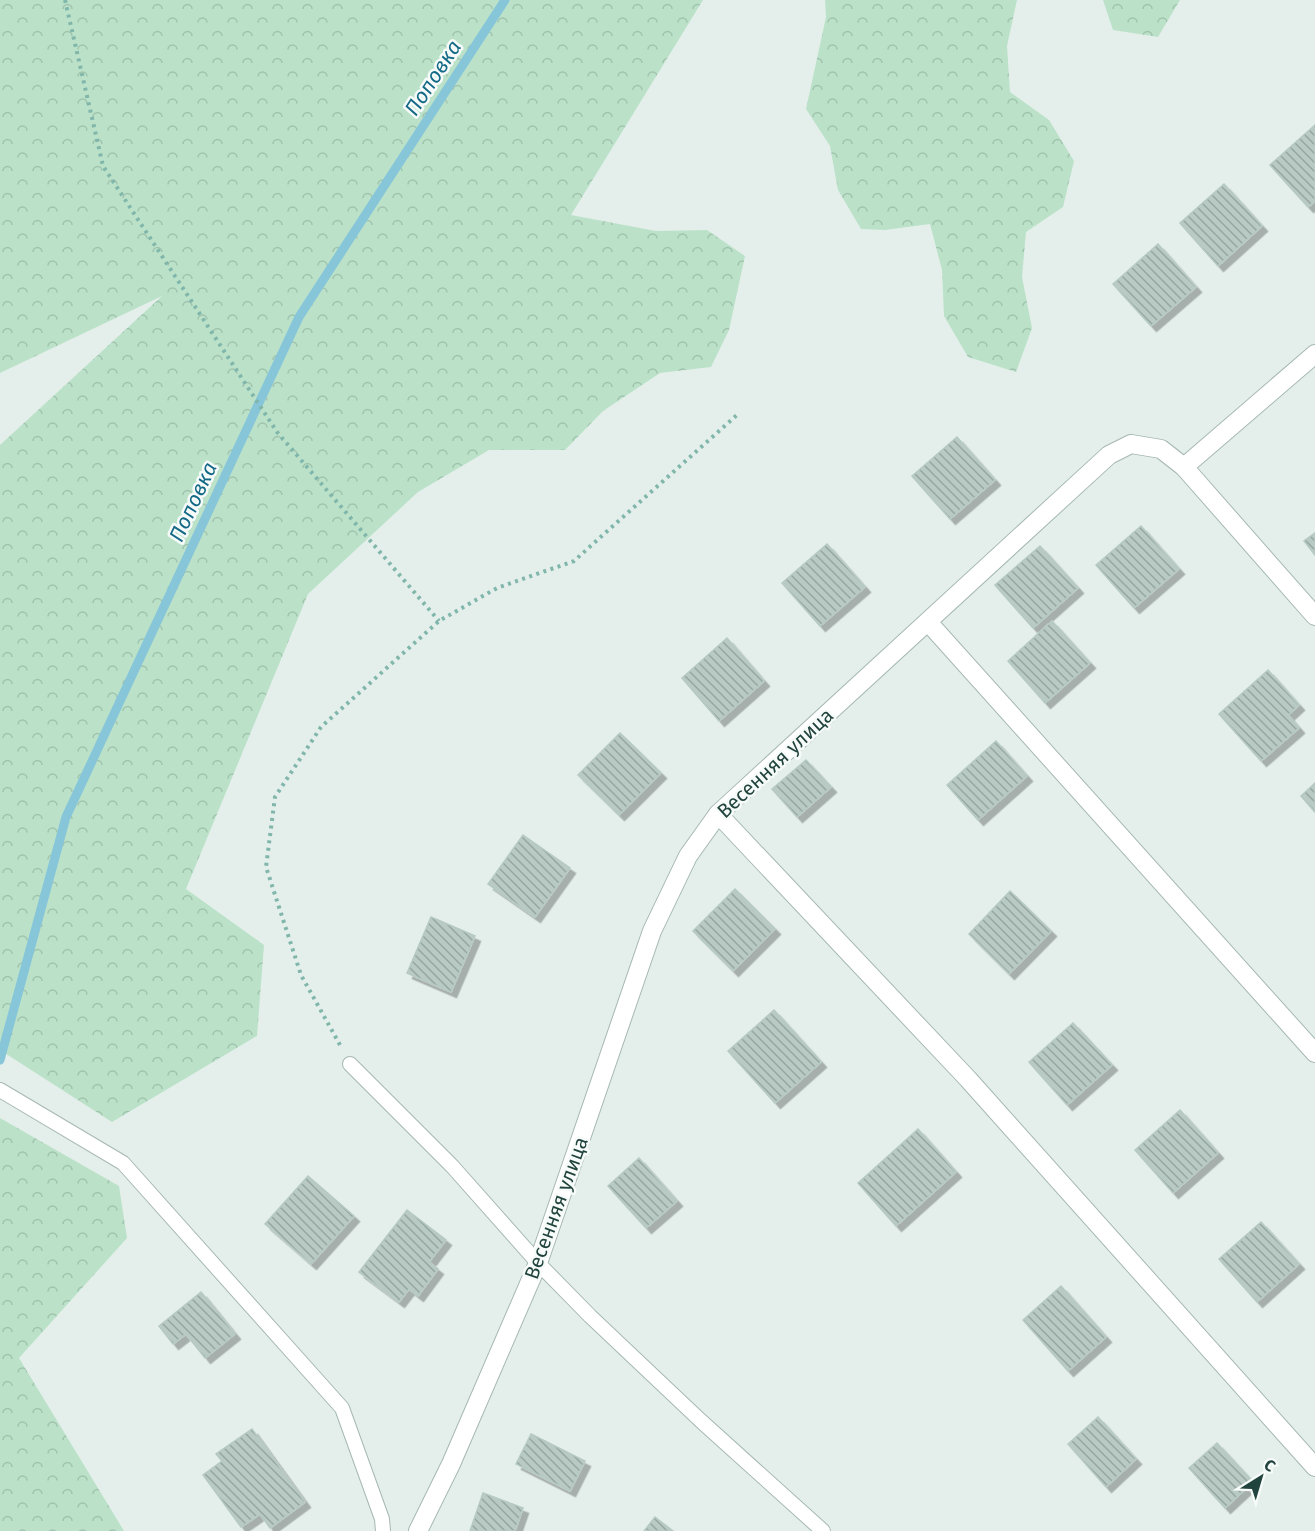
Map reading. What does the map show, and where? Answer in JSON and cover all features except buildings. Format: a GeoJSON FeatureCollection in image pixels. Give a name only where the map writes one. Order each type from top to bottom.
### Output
{"type":"FeatureCollection","features":[{"type":"Feature","properties":{"kind":"street"},"geometry":{"type":"LineString","coordinates":[[1184,467],[1315,354]]}},
{"type":"Feature","properties":{"kind":"street","name":"Весенняя улица"},"geometry":{"type":"LineString","coordinates":[[418,1531],[452,1464],[538,1263],[652,931],[688,856],[718,814],[1109,455],[1131,444],[1161,449],[1184,467],[1315,616]]}},
{"type":"Feature","properties":{"kind":"street"},"geometry":{"type":"LineString","coordinates":[[928,622],[1315,1053]]}},
{"type":"Feature","properties":{"kind":"street"},"geometry":{"type":"LineString","coordinates":[[718,814],[968,1079],[1315,1467]]}},
{"type":"Feature","properties":{"kind":"lane"},"geometry":{"type":"LineString","coordinates":[[350,1064],[452,1166],[538,1263],[590,1316],[692,1413],[823,1531]]}},
{"type":"Feature","properties":{"kind":"lane"},"geometry":{"type":"LineString","coordinates":[[0,1090],[123,1163],[342,1408],[382,1519],[383,1531]]}},
{"type":"Feature","properties":{"kind":"path"},"geometry":{"type":"LineString","coordinates":[[65,0],[103,166],[277,432],[439,621]]}},
{"type":"Feature","properties":{"kind":"path"},"geometry":{"type":"LineString","coordinates":[[350,1064],[301,975],[266,867],[275,797],[321,727],[439,621],[497,588],[574,561],[738,414]]}},
{"type":"Feature","properties":{"kind":"green space"},"geometry":{"type":"Polygon","coordinates":[[[0,0],[703,0],[571,215],[656,231],[707,230],[745,256],[729,330],[711,367],[660,373],[603,411],[565,450],[489,450],[418,492],[308,594],[186,889],[264,945],[257,1036],[112,1122],[0,1050],[0,445],[162,296],[0,373],[0,0]]]}},
{"type":"Feature","properties":{"kind":"green space"},"geometry":{"type":"Polygon","coordinates":[[[825,0],[1017,0],[1007,46],[1010,92],[1049,120],[1074,161],[1063,207],[1026,232],[1022,277],[1032,328],[1016,372],[968,357],[944,316],[942,270],[930,224],[885,230],[861,229],[838,190],[830,146],[806,109],[826,17],[825,0]]]}},
{"type":"Feature","properties":{"kind":"green space"},"geometry":{"type":"Polygon","coordinates":[[[1103,0],[1180,0],[1158,37],[1113,30],[1103,0]]]}},
{"type":"Feature","properties":{"kind":"green space"},"geometry":{"type":"Polygon","coordinates":[[[0,1118],[119,1186],[127,1238],[19,1358],[124,1531],[0,1531],[0,1118]]]}},
{"type":"Feature","properties":{"kind":"waterway","name":"Поповка"},"geometry":{"type":"LineString","coordinates":[[0,1060],[66,817],[299,317],[505,0]]}}]}
